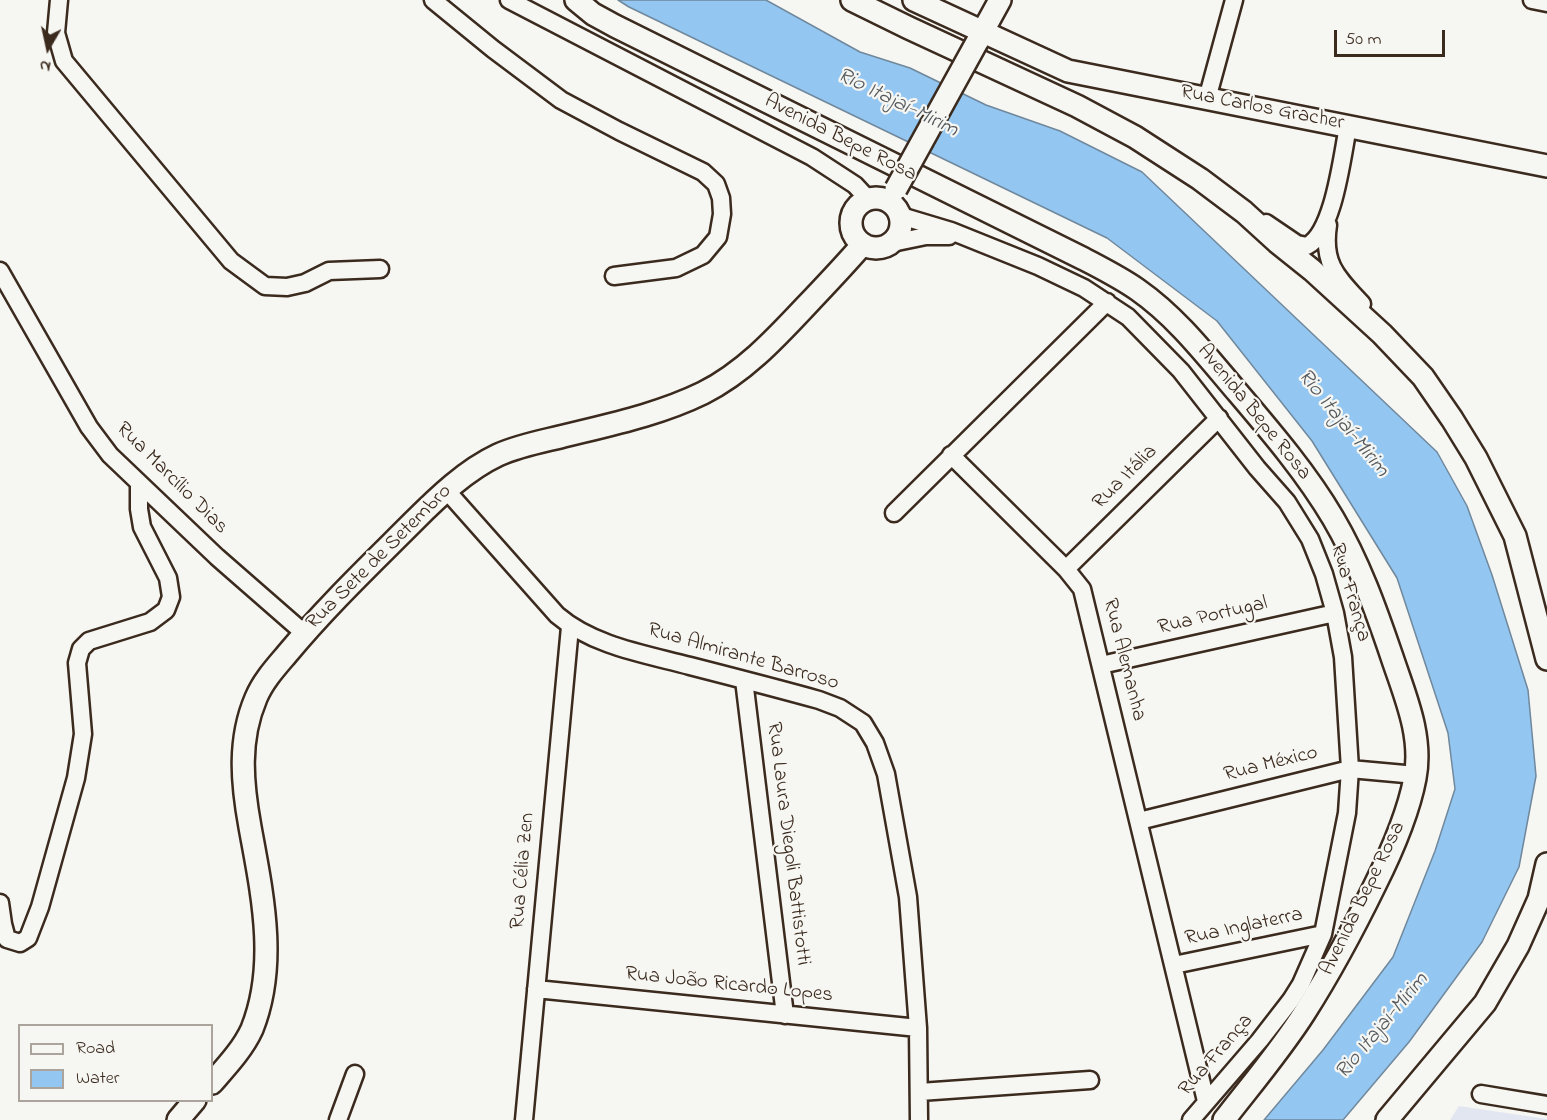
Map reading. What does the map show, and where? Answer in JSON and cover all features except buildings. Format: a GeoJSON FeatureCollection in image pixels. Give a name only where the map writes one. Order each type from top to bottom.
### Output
{"type":"FeatureCollection","features":[{"type":"Feature","properties":{"kind":"main road","name":"Avenida Bepe Rosa"},"geometry":{"type":"LineString","coordinates":[[576,0],[593,14],[615,26],[1084,259],[1140,291],[1194,340],[1282,445],[1334,519],[1375,609],[1411,713],[1417,748],[1416,775],[1410,802],[1384,867],[1328,975],[1304,1015],[1224,1120]]}},
{"type":"Feature","properties":{"kind":"main road"},"geometry":{"type":"LineString","coordinates":[[852,0],[1077,106],[1135,137],[1200,179],[1244,212],[1382,334],[1423,377],[1476,458],[1515,536],[1547,658]]}},
{"type":"Feature","properties":{"kind":"main road","name":"Rua Carlos Gracher"},"geometry":{"type":"LineString","coordinates":[[914,0],[980,37],[1068,70],[1547,166]]}},
{"type":"Feature","properties":{"kind":"main road"},"geometry":{"type":"LineString","coordinates":[[895,202],[868,199],[855,209],[851,224],[853,232],[863,244],[878,248],[892,243],[900,231],[895,202],[1000,0]]}},
{"type":"Feature","properties":{"kind":"main road","name":"Rua Sete de Setembro"},"geometry":{"type":"LineString","coordinates":[[213,1082],[238,1053],[251,1030],[258,1010],[263,974],[266,924],[242,774],[243,747],[248,721],[256,697],[269,676],[304,633],[413,522],[476,467],[522,446],[640,417],[676,405],[727,380],[773,340],[863,244]]}},
{"type":"Feature","properties":{"kind":"main road"},"geometry":{"type":"LineString","coordinates":[[1386,1120],[1485,1004],[1518,946],[1539,899],[1547,864]]}},
{"type":"Feature","properties":{"kind":"main road"},"geometry":{"type":"LineString","coordinates":[[178,1120],[194,1102]]}},
{"type":"Feature","properties":{"kind":"street"},"geometry":{"type":"LineString","coordinates":[[59,0],[56,33],[64,61],[231,261],[265,286],[287,288],[305,283],[328,271],[380,269]]}},
{"type":"Feature","properties":{"kind":"street"},"geometry":{"type":"LineString","coordinates":[[433,0],[561,100],[703,172],[716,184],[721,198],[722,214],[718,237],[703,255],[676,268],[614,276]]}},
{"type":"Feature","properties":{"kind":"street"},"geometry":{"type":"LineString","coordinates":[[509,0],[527,5],[812,157],[855,185],[868,199]]}},
{"type":"Feature","properties":{"kind":"street"},"geometry":{"type":"LineString","coordinates":[[1207,99],[1234,0]]}},
{"type":"Feature","properties":{"kind":"street"},"geometry":{"type":"LineString","coordinates":[[1532,0],[1547,3]]}},
{"type":"Feature","properties":{"kind":"street"},"geometry":{"type":"LineString","coordinates":[[1348,127],[1325,245],[1329,262],[1344,284],[1371,314],[1382,334]]}},
{"type":"Feature","properties":{"kind":"street","name":"Rua França"},"geometry":{"type":"LineString","coordinates":[[895,202],[965,236],[1038,266],[1107,302],[1128,316],[1161,348],[1287,502],[1310,539],[1324,574],[1335,613],[1343,657],[1350,769],[1347,813],[1323,934],[1301,984],[1291,1000],[1191,1120]]}},
{"type":"Feature","properties":{"kind":"street"},"geometry":{"type":"LineString","coordinates":[[1244,212],[1267,223],[1297,244],[1307,246],[1319,236],[1329,218]]}},
{"type":"Feature","properties":{"kind":"street","name":"Rua França"},"geometry":{"type":"LineString","coordinates":[[892,243],[926,236],[965,236]]}},
{"type":"Feature","properties":{"kind":"street","name":"Rua Marcílio Dias"},"geometry":{"type":"LineString","coordinates":[[0,271],[89,427],[110,455],[217,557],[304,633]]}},
{"type":"Feature","properties":{"kind":"street"},"geometry":{"type":"LineString","coordinates":[[894,513],[1107,302]]}},
{"type":"Feature","properties":{"kind":"street","name":"Rua Itália"},"geometry":{"type":"LineString","coordinates":[[1066,569],[1219,418]]}},
{"type":"Feature","properties":{"kind":"street","name":"Rua Alemanha"},"geometry":{"type":"LineString","coordinates":[[951,455],[1066,569],[1076,580],[1085,598],[1206,1101]]}},
{"type":"Feature","properties":{"kind":"street"},"geometry":{"type":"LineString","coordinates":[[0,903],[7,939],[20,943],[28,938],[40,907],[76,778],[83,734],[78,663],[81,649],[90,641],[150,622],[166,610],[171,597],[168,578],[142,527],[139,483]]}},
{"type":"Feature","properties":{"kind":"street","name":"Rua Almirante Barroso"},"geometry":{"type":"LineString","coordinates":[[447,491],[570,627],[627,649],[819,700],[840,708],[862,723],[875,743],[886,774],[908,897],[918,1028],[920,1120]]}},
{"type":"Feature","properties":{"kind":"street","name":"Rua Portugal"},"geometry":{"type":"LineString","coordinates":[[1101,665],[1335,613]]}},
{"type":"Feature","properties":{"kind":"street","name":"Rua Célia Zen"},"geometry":{"type":"LineString","coordinates":[[524,1120],[570,627]]}},
{"type":"Feature","properties":{"kind":"street","name":"Rua Laura Diegoli Battistotti"},"geometry":{"type":"LineString","coordinates":[[744,680],[785,1015]]}},
{"type":"Feature","properties":{"kind":"street","name":"Rua México"},"geometry":{"type":"LineString","coordinates":[[1139,821],[1350,769],[1416,775]]}},
{"type":"Feature","properties":{"kind":"street","name":"Rua Inglaterra"},"geometry":{"type":"LineString","coordinates":[[1174,965],[1323,934]]}},
{"type":"Feature","properties":{"kind":"street","name":"Rua João Ricardo Lopes"},"geometry":{"type":"LineString","coordinates":[[536,988],[918,1028]]}},
{"type":"Feature","properties":{"kind":"street"},"geometry":{"type":"LineString","coordinates":[[338,1120],[355,1074]]}},
{"type":"Feature","properties":{"kind":"street"},"geometry":{"type":"LineString","coordinates":[[920,1092],[1090,1080]]}},
{"type":"Feature","properties":{"kind":"street"},"geometry":{"type":"LineString","coordinates":[[1481,1094],[1547,1105]]}},
{"type":"Feature","properties":{"kind":"shaded area"},"geometry":{"type":"Polygon","coordinates":[[[1459,1106],[1547,1119],[1547,1120],[1450,1120],[1459,1106]]]}},
{"type":"Feature","properties":{"kind":"water","name":"Rio Itajaí-Mirim"},"geometry":{"type":"Polygon","coordinates":[[[618,0],[766,0],[860,52],[910,68],[986,105],[1060,131],[1142,172],[1437,452],[1467,506],[1492,575],[1528,690],[1536,776],[1519,867],[1482,942],[1409,1042],[1343,1120],[1264,1120],[1323,1050],[1393,957],[1435,851],[1455,789],[1448,733],[1397,578],[1312,441],[1217,321],[1107,238],[618,0]]]}}]}
